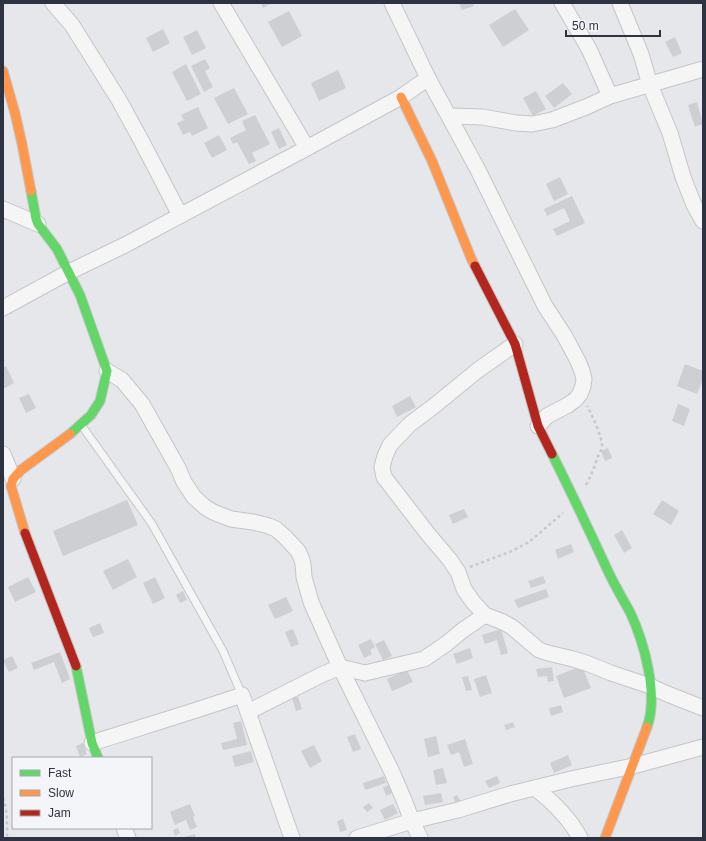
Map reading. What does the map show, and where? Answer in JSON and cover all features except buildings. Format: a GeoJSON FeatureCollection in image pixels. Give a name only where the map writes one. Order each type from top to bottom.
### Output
{"type":"FeatureCollection","features":[{"type":"Feature","properties":{"kind":"street"},"geometry":{"type":"LineString","coordinates":[[53,3],[72,25],[119,100],[180,215]]}},
{"type":"Feature","properties":{"kind":"street"},"geometry":{"type":"LineString","coordinates":[[221,3],[307,148]]}},
{"type":"Feature","properties":{"kind":"street"},"geometry":{"type":"LineString","coordinates":[[392,3],[428,78],[450,116],[545,306],[564,335],[578,360],[582,371],[584,379],[580,394],[568,405],[547,416],[538,426]]}},
{"type":"Feature","properties":{"kind":"street"},"geometry":{"type":"LineString","coordinates":[[562,3],[589,49],[610,96]]}},
{"type":"Feature","properties":{"kind":"street"},"geometry":{"type":"LineString","coordinates":[[620,3],[641,54],[650,85],[670,133],[683,177],[694,205],[703,221]]}},
{"type":"Feature","properties":{"kind":"street"},"geometry":{"type":"LineString","coordinates":[[450,116],[482,117],[516,123],[532,124],[552,120],[610,96],[703,69]]}},
{"type":"Feature","properties":{"kind":"street"},"geometry":{"type":"LineString","coordinates":[[3,71],[15,113],[32,194],[34,211],[38,224],[57,249],[80,295],[107,371],[100,401],[91,415],[73,432],[21,470],[9,483]]}},
{"type":"Feature","properties":{"kind":"street"},"geometry":{"type":"LineString","coordinates":[[3,308],[307,148],[401,97],[428,78]]}},
{"type":"Feature","properties":{"kind":"street"},"geometry":{"type":"LineString","coordinates":[[401,97],[432,161],[471,258],[515,344],[538,426],[630,613],[642,642],[652,696],[650,719],[605,838]]}},
{"type":"Feature","properties":{"kind":"street"},"geometry":{"type":"LineString","coordinates":[[3,209],[38,224]]}},
{"type":"Feature","properties":{"kind":"street"},"geometry":{"type":"LineString","coordinates":[[515,344],[478,370],[410,424],[390,445],[382,467],[384,477],[450,560],[458,572],[464,590],[485,616],[504,622],[512,627],[539,650],[589,664],[650,686],[703,708]]}},
{"type":"Feature","properties":{"kind":"street"},"geometry":{"type":"LineString","coordinates":[[107,371],[122,380],[142,404],[178,468],[184,482],[194,497],[205,508],[231,519],[253,522],[276,529],[298,551],[303,564],[304,577],[311,602],[340,667],[404,800],[420,838]]}},
{"type":"Feature","properties":{"kind":"street"},"geometry":{"type":"LineString","coordinates":[[3,454],[9,483],[28,542],[77,668],[92,743],[98,757]]}},
{"type":"Feature","properties":{"kind":"street"},"geometry":{"type":"LineString","coordinates":[[248,712],[340,667],[365,673],[424,659],[463,630],[485,616]]}},
{"type":"Feature","properties":{"kind":"street"},"geometry":{"type":"LineString","coordinates":[[92,743],[242,695],[292,838]]}},
{"type":"Feature","properties":{"kind":"street"},"geometry":{"type":"LineString","coordinates":[[357,838],[510,794],[633,766],[703,747]]}},
{"type":"Feature","properties":{"kind":"street"},"geometry":{"type":"LineString","coordinates":[[535,788],[552,801],[565,815],[580,838]]}},
{"type":"Feature","properties":{"kind":"lane"},"geometry":{"type":"LineString","coordinates":[[81,425],[152,524],[223,651],[242,695]]}},
{"type":"Feature","properties":{"kind":"path"},"geometry":{"type":"LineString","coordinates":[[458,572],[512,551],[529,542],[576,502],[591,476],[602,447],[592,413],[580,394]]}},
{"type":"Feature","properties":{"kind":"path"},"geometry":{"type":"LineString","coordinates":[[3,798],[6,805],[7,838]]}},
{"type":"Feature","properties":{"kind":"traffic: fast"},"geometry":{"type":"LineString","coordinates":[[31,191],[38,224],[57,249],[80,295],[107,371],[100,401],[91,415],[70,434]]}},
{"type":"Feature","properties":{"kind":"traffic: fast"},"geometry":{"type":"LineString","coordinates":[[552,454],[610,575],[630,612],[640,638],[645,653],[651,684],[650,714],[647,727]]}},
{"type":"Feature","properties":{"kind":"traffic: fast"},"geometry":{"type":"LineString","coordinates":[[76,666],[92,743],[98,757]]}},
{"type":"Feature","properties":{"kind":"traffic: slow"},"geometry":{"type":"LineString","coordinates":[[3,71],[15,113],[31,191]]}},
{"type":"Feature","properties":{"kind":"traffic: slow"},"geometry":{"type":"LineString","coordinates":[[401,97],[432,161],[475,266]]}},
{"type":"Feature","properties":{"kind":"traffic: slow"},"geometry":{"type":"LineString","coordinates":[[25,533],[11,486],[13,479],[21,470],[70,434]]}},
{"type":"Feature","properties":{"kind":"traffic: slow"},"geometry":{"type":"LineString","coordinates":[[605,838],[647,727]]}},
{"type":"Feature","properties":{"kind":"traffic: jam"},"geometry":{"type":"LineString","coordinates":[[475,266],[515,344],[538,426],[552,454]]}},
{"type":"Feature","properties":{"kind":"traffic: jam"},"geometry":{"type":"LineString","coordinates":[[25,533],[76,666]]}}]}
